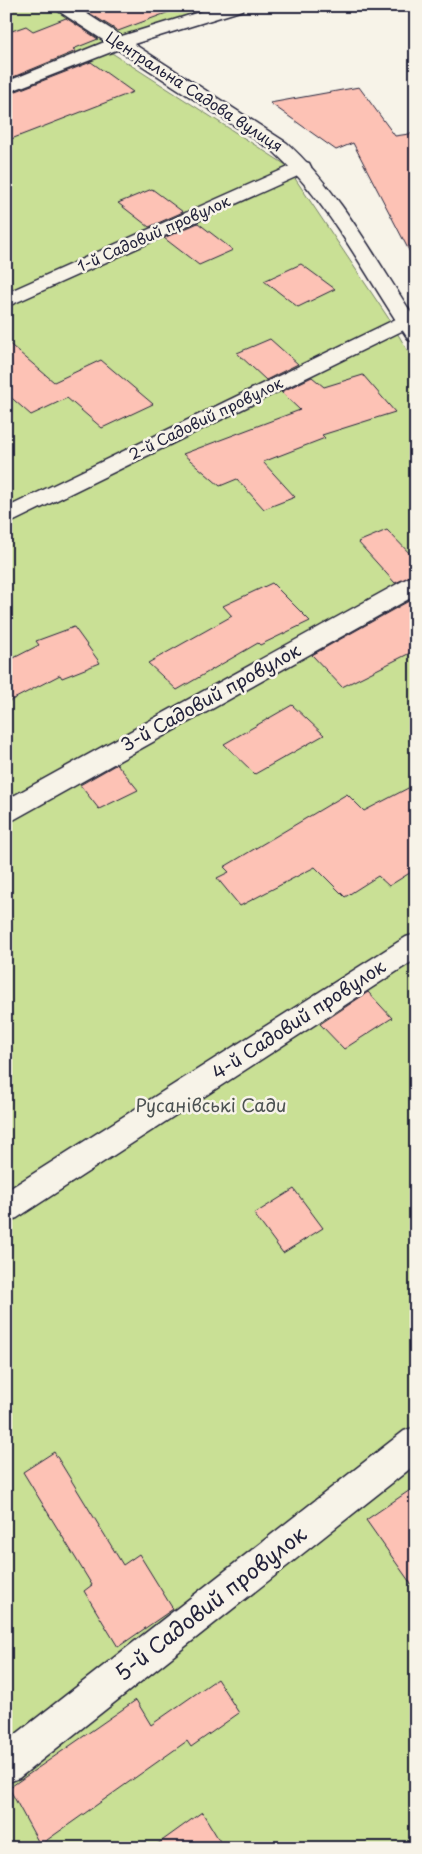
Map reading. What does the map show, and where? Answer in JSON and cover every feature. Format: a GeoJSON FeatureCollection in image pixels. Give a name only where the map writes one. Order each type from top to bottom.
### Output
{"type":"FeatureCollection","features":[{"type":"Feature","properties":{"kind":"street","name":"Центральна Садова вулиця"},"geometry":{"type":"LineString","coordinates":[[63,6],[280,147],[302,167],[322,192],[411,328]]}},
{"type":"Feature","properties":{"kind":"street"},"geometry":{"type":"LineString","coordinates":[[6,88],[118,43],[237,6]]}},
{"type":"Feature","properties":{"kind":"street","name":"1-й Садовий провулок"},"geometry":{"type":"LineString","coordinates":[[6,301],[302,167]]}},
{"type":"Feature","properties":{"kind":"street","name":"2-й Садовий провулок"},"geometry":{"type":"LineString","coordinates":[[6,517],[411,328]]}},
{"type":"Feature","properties":{"kind":"street","name":"3-й Садовий провулок"},"geometry":{"type":"LineString","coordinates":[[6,812],[416,584]]}},
{"type":"Feature","properties":{"kind":"street","name":"4-й Садовий провулок"},"geometry":{"type":"LineString","coordinates":[[6,1208],[416,945]]}},
{"type":"Feature","properties":{"kind":"street","name":"5-й Садовий провулок"},"geometry":{"type":"LineString","coordinates":[[6,1765],[416,1443]]}},
{"type":"Feature","properties":{"kind":"green space","name":"Русанівські Сади"},"geometry":{"type":"Polygon","coordinates":[[[6,6],[213,6],[101,46],[286,165],[389,319],[416,365],[416,1848],[6,1848],[6,6]]]}},
{"type":"Feature","properties":{"kind":"building"},"geometry":{"type":"Polygon","coordinates":[[[99,6],[176,6],[177,9],[118,31],[86,11],[99,6]]]}},
{"type":"Feature","properties":{"kind":"building"},"geometry":{"type":"Polygon","coordinates":[[[66,18],[98,39],[73,49],[76,51],[6,80],[6,33],[26,26],[33,31],[66,18]]]}},
{"type":"Feature","properties":{"kind":"building"},"geometry":{"type":"Polygon","coordinates":[[[91,62],[133,92],[6,141],[6,95],[91,62]]]}},
{"type":"Feature","properties":{"kind":"building"},"geometry":{"type":"Polygon","coordinates":[[[359,87],[395,136],[416,133],[416,264],[353,143],[336,150],[270,103],[359,87]]]}},
{"type":"Feature","properties":{"kind":"building"},"geometry":{"type":"Polygon","coordinates":[[[152,189],[183,212],[149,227],[118,203],[152,189]]]}},
{"type":"Feature","properties":{"kind":"building"},"geometry":{"type":"Polygon","coordinates":[[[198,223],[233,250],[199,265],[164,238],[198,223]]]}},
{"type":"Feature","properties":{"kind":"building"},"geometry":{"type":"Polygon","coordinates":[[[301,264],[335,289],[298,307],[264,281],[301,264]]]}},
{"type":"Feature","properties":{"kind":"building"},"geometry":{"type":"Polygon","coordinates":[[[270,339],[298,364],[266,380],[237,353],[270,339]]]}},
{"type":"Feature","properties":{"kind":"building"},"geometry":{"type":"Polygon","coordinates":[[[6,341],[54,382],[101,360],[153,404],[102,428],[67,398],[31,415],[6,393],[6,341]]]}},
{"type":"Feature","properties":{"kind":"building"},"geometry":{"type":"Polygon","coordinates":[[[363,375],[395,412],[322,435],[325,438],[263,462],[295,497],[264,509],[237,479],[220,486],[183,454],[300,410],[281,392],[312,377],[324,387],[363,375]]]}},
{"type":"Feature","properties":{"kind":"building"},"geometry":{"type":"Polygon","coordinates":[[[387,530],[416,560],[416,574],[395,583],[358,542],[387,530]]]}},
{"type":"Feature","properties":{"kind":"building"},"geometry":{"type":"Polygon","coordinates":[[[272,583],[310,621],[260,645],[258,643],[177,690],[148,663],[232,616],[223,606],[272,583]]]}},
{"type":"Feature","properties":{"kind":"building"},"geometry":{"type":"Polygon","coordinates":[[[416,597],[416,650],[342,687],[312,655],[416,597]]]}},
{"type":"Feature","properties":{"kind":"building"},"geometry":{"type":"Polygon","coordinates":[[[74,627],[100,663],[62,678],[60,675],[6,703],[6,662],[39,645],[36,641],[74,627]]]}},
{"type":"Feature","properties":{"kind":"building"},"geometry":{"type":"Polygon","coordinates":[[[292,705],[324,735],[255,774],[224,744],[292,705]]]}},
{"type":"Feature","properties":{"kind":"building"},"geometry":{"type":"Polygon","coordinates":[[[117,764],[138,790],[99,809],[80,785],[117,764]]]}},
{"type":"Feature","properties":{"kind":"building"},"geometry":{"type":"Polygon","coordinates":[[[416,784],[416,869],[389,886],[378,876],[345,897],[315,867],[240,906],[217,878],[229,872],[224,867],[347,794],[364,811],[416,784]]]}},
{"type":"Feature","properties":{"kind":"building"},"geometry":{"type":"Polygon","coordinates":[[[368,992],[392,1018],[344,1049],[320,1024],[368,992]]]}},
{"type":"Feature","properties":{"kind":"building"},"geometry":{"type":"Polygon","coordinates":[[[294,1189],[323,1228],[283,1253],[254,1214],[294,1189]]]}},
{"type":"Feature","properties":{"kind":"building"},"geometry":{"type":"Polygon","coordinates":[[[54,1452],[123,1565],[139,1554],[173,1609],[118,1647],[84,1591],[92,1585],[23,1472],[54,1452]]]}},
{"type":"Feature","properties":{"kind":"building"},"geometry":{"type":"Polygon","coordinates":[[[416,1486],[416,1591],[366,1520],[416,1486]]]}},
{"type":"Feature","properties":{"kind":"building"},"geometry":{"type":"Polygon","coordinates":[[[217,1679],[239,1713],[191,1747],[187,1741],[40,1845],[9,1788],[136,1700],[151,1725],[217,1679]]]}},
{"type":"Feature","properties":{"kind":"building"},"geometry":{"type":"Polygon","coordinates":[[[202,1812],[224,1848],[152,1848],[202,1812]]]}}]}
